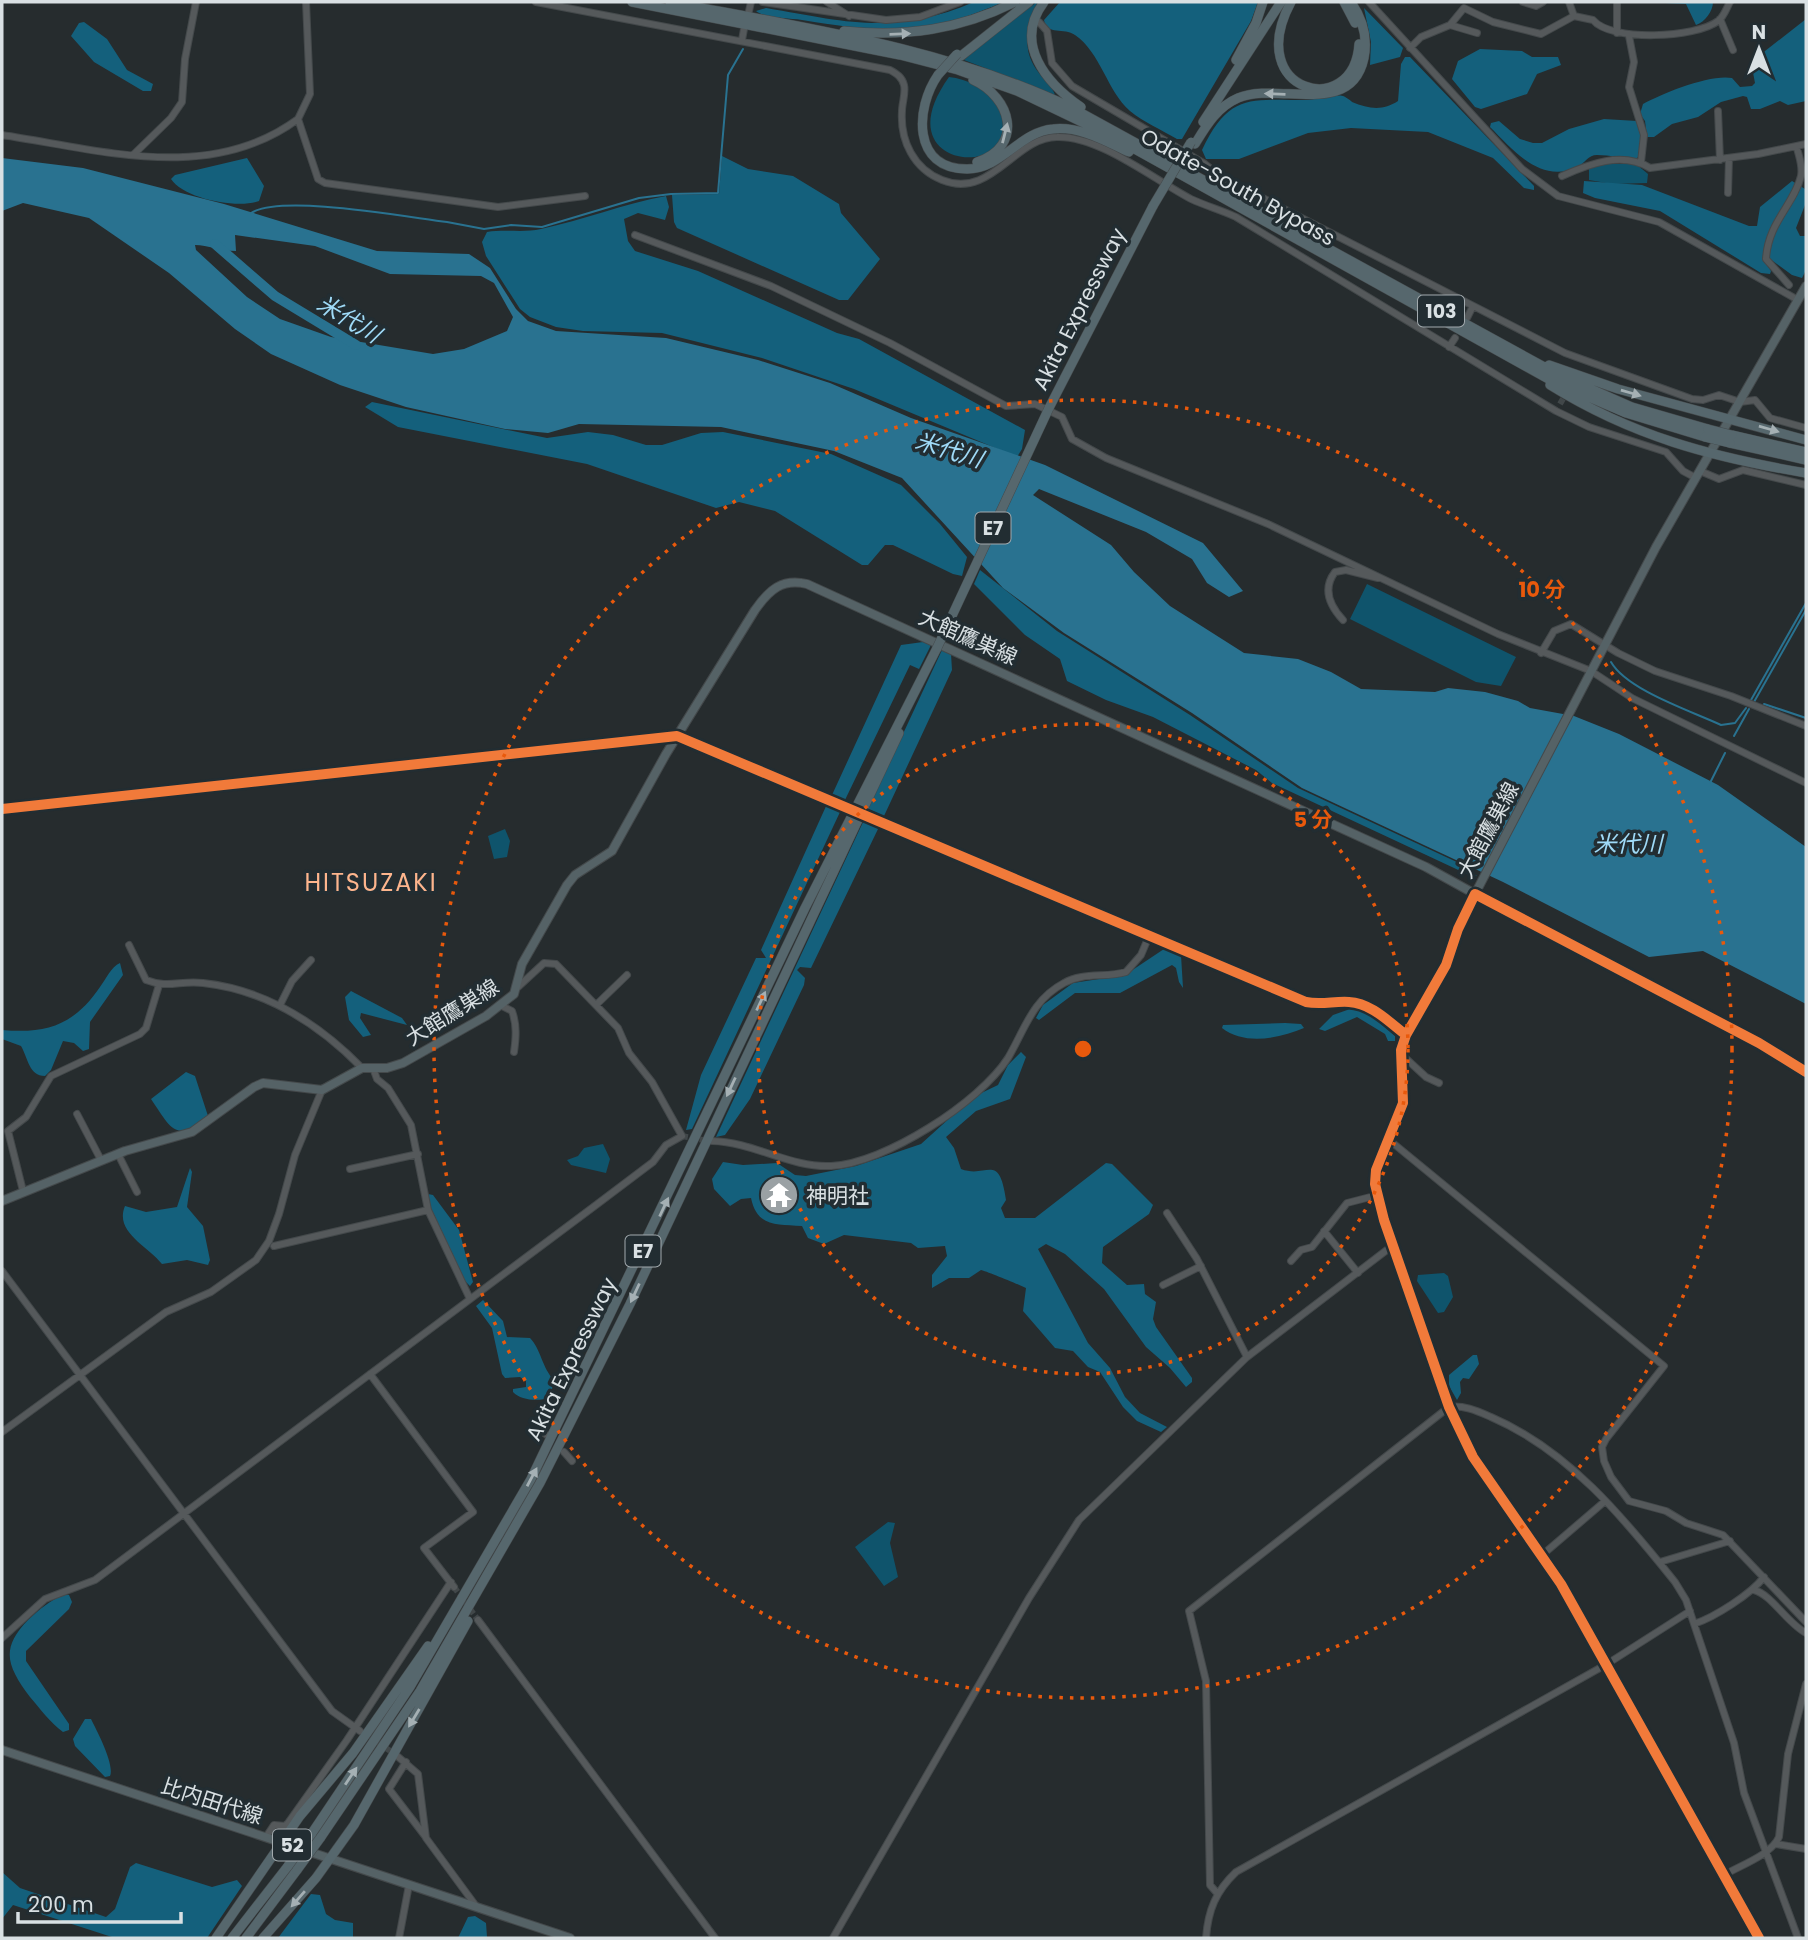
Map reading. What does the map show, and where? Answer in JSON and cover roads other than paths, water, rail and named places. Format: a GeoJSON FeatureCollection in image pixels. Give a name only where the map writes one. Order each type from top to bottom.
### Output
{"type":"FeatureCollection","features":[{"type":"Feature","properties":{"kind":"highway","name":"Odate-South Bypass"},"geometry":{"type":"LineString","coordinates":[[632,2],[871,49],[958,70],[1017,91],[1083,120],[1601,403],[1806,460]]}},
{"type":"Feature","properties":{"kind":"highway","name":"Odate-South Bypass"},"geometry":{"type":"LineString","coordinates":[[670,2],[902,48],[994,74],[1072,108],[1186,169],[1475,335]]}},
{"type":"Feature","properties":{"kind":"highway"},"geometry":{"type":"LineString","coordinates":[[759,19],[835,30],[903,34],[958,25],[1015,2]]}},
{"type":"Feature","properties":{"kind":"highway"},"geometry":{"type":"LineString","coordinates":[[1022,2],[990,23],[941,76],[923,104],[921,128],[929,150],[948,165],[965,169],[982,167],[1000,158],[1031,135],[1048,129],[1066,129],[1097,137],[1209,191]]}},
{"type":"Feature","properties":{"kind":"highway"},"geometry":{"type":"LineString","coordinates":[[959,55],[1029,2]]}},
{"type":"Feature","properties":{"kind":"highway"},"geometry":{"type":"LineString","coordinates":[[1045,2],[1035,17],[1032,40],[1037,62],[1051,82],[1089,112],[1186,169]]}},
{"type":"Feature","properties":{"kind":"highway"},"geometry":{"type":"LineString","coordinates":[[1202,123],[1256,23],[1263,2]]}},
{"type":"Feature","properties":{"kind":"highway","name":"Akita Expressway"},"geometry":{"type":"LineString","coordinates":[[246,1938],[419,1691],[540,1483],[624,1315],[1049,408],[1153,206],[1193,143],[1202,123],[1281,2]]}},
{"type":"Feature","properties":{"kind":"highway"},"geometry":{"type":"LineString","coordinates":[[1291,2],[1279,33],[1281,62],[1293,80],[1306,87],[1321,89],[1343,81],[1357,61],[1358,34],[1344,2]]}},
{"type":"Feature","properties":{"kind":"highway"},"geometry":{"type":"LineString","coordinates":[[1193,143],[1217,113],[1238,98],[1264,93],[1321,95],[1336,92],[1353,80],[1363,63],[1365,47],[1362,24],[1351,2]]}},
{"type":"Feature","properties":{"kind":"highway"},"geometry":{"type":"LineString","coordinates":[[871,49],[953,72],[992,91],[1005,109],[1007,130],[1002,144],[986,158],[973,163],[957,162],[943,155],[933,144],[927,128],[927,111],[941,76]]}},
{"type":"Feature","properties":{"kind":"highway"},"geometry":{"type":"LineString","coordinates":[[1475,335],[1596,382],[1806,440]]}},
{"type":"Feature","properties":{"kind":"highway"},"geometry":{"type":"LineString","coordinates":[[1475,335],[1605,417],[1646,435],[1710,455],[1806,473]]}},
{"type":"Feature","properties":{"kind":"highway","name":"Odate-South Bypass"},"geometry":{"type":"LineString","coordinates":[[1731,439],[1806,452]]}},
{"type":"Feature","properties":{"kind":"highway","name":"Akita Expressway"},"geometry":{"type":"LineString","coordinates":[[317,1835],[410,1687],[510,1518],[570,1402],[811,895],[937,648]]}},
{"type":"Feature","properties":{"kind":"highway"},"geometry":{"type":"LineString","coordinates":[[216,1938],[281,1842],[395,1695],[510,1518]]}},
{"type":"Feature","properties":{"kind":"highway"},"geometry":{"type":"LineString","coordinates":[[263,1938],[332,1858],[354,1825],[468,1622],[491,1571]]}},
{"type":"Feature","properties":{"kind":"highway","name":"Akita Expressway"},"geometry":{"type":"LineString","coordinates":[[232,1938],[293,1868]]}},
{"type":"Feature","properties":{"kind":"main road","name":"大館鷹巣線"},"geometry":{"type":"LineString","coordinates":[[362,1068],[373,1069],[403,1063],[502,1006],[518,987],[522,964],[567,885],[575,875],[612,851],[677,736],[763,598],[772,588],[793,580],[1108,720],[1426,867],[1475,894],[1604,642],[1806,286]]}},
{"type":"Feature","properties":{"kind":"main road"},"geometry":{"type":"LineString","coordinates":[[2,1201],[101,1160],[192,1132],[263,1083],[323,1090],[362,1068]]}},
{"type":"Feature","properties":{"kind":"main road","name":"比内田代線"},"geometry":{"type":"LineString","coordinates":[[2,1750],[570,1938]]}},
{"type":"Feature","properties":{"kind":"street"},"geometry":{"type":"LineString","coordinates":[[133,155],[171,118],[182,102],[185,59],[196,2]]}},
{"type":"Feature","properties":{"kind":"street"},"geometry":{"type":"LineString","coordinates":[[2,135],[133,155],[180,159],[215,156],[261,143],[298,119],[310,94],[306,2]]}},
{"type":"Feature","properties":{"kind":"street"},"geometry":{"type":"LineString","coordinates":[[536,2],[574,6],[877,67],[899,75],[904,83],[901,115],[906,145],[921,166],[942,181],[963,184],[992,174],[1027,148],[1051,137],[1082,140],[1193,200],[1236,218],[1449,347],[1558,407],[1588,427],[1666,452],[1683,471],[1719,479],[1735,472],[1748,471],[1806,485]]}},
{"type":"Feature","properties":{"kind":"street"},"geometry":{"type":"LineString","coordinates":[[749,10],[751,2]]}},
{"type":"Feature","properties":{"kind":"street"},"geometry":{"type":"LineString","coordinates":[[763,2],[850,17],[886,20],[920,17],[960,2]]}},
{"type":"Feature","properties":{"kind":"street"},"geometry":{"type":"LineString","coordinates":[[827,2],[850,17]]}},
{"type":"Feature","properties":{"kind":"street"},"geometry":{"type":"LineString","coordinates":[[1369,2],[1522,169],[1549,190],[1595,208],[1628,213],[1659,222],[1798,300]]}},
{"type":"Feature","properties":{"kind":"street"},"geometry":{"type":"LineString","coordinates":[[1523,2],[1536,6],[1543,2]]}},
{"type":"Feature","properties":{"kind":"street"},"geometry":{"type":"LineString","coordinates":[[1569,2],[1574,16]]}},
{"type":"Feature","properties":{"kind":"street"},"geometry":{"type":"LineString","coordinates":[[1410,48],[1421,37],[1450,25],[1464,8],[1493,22],[1541,34],[1574,16],[1593,20],[1599,27],[1629,36],[1696,29],[1720,19],[1730,2]]}},
{"type":"Feature","properties":{"kind":"street"},"geometry":{"type":"LineString","coordinates":[[1617,4],[1617,33]]}},
{"type":"Feature","properties":{"kind":"street"},"geometry":{"type":"LineString","coordinates":[[1720,19],[1732,50]]}},
{"type":"Feature","properties":{"kind":"street"},"geometry":{"type":"LineString","coordinates":[[1039,22],[1046,31],[1052,63],[1072,86],[1205,164],[1220,176],[1361,251],[1472,308],[1585,361],[1692,399],[1724,396],[1740,402],[1755,400],[1770,418],[1806,428]]}},
{"type":"Feature","properties":{"kind":"street"},"geometry":{"type":"LineString","coordinates":[[1450,25],[1477,33]]}},
{"type":"Feature","properties":{"kind":"street"},"geometry":{"type":"LineString","coordinates":[[741,40],[744,29]]}},
{"type":"Feature","properties":{"kind":"street"},"geometry":{"type":"LineString","coordinates":[[1629,36],[1634,62],[1629,87],[1644,135],[1641,162]]}},
{"type":"Feature","properties":{"kind":"street"},"geometry":{"type":"LineString","coordinates":[[1718,111],[1720,160]]}},
{"type":"Feature","properties":{"kind":"street"},"geometry":{"type":"LineString","coordinates":[[298,119],[307,137],[318,179],[325,183],[498,207],[585,196]]}},
{"type":"Feature","properties":{"kind":"street"},"geometry":{"type":"LineString","coordinates":[[1562,176],[1594,162],[1641,162],[1650,168],[1720,160],[1797,148],[1806,144]]}},
{"type":"Feature","properties":{"kind":"street"},"geometry":{"type":"LineString","coordinates":[[1789,285],[1766,259],[1774,225],[1800,178],[1797,148]]}},
{"type":"Feature","properties":{"kind":"street"},"geometry":{"type":"LineString","coordinates":[[1728,193],[1729,158]]}},
{"type":"Feature","properties":{"kind":"street"},"geometry":{"type":"LineString","coordinates":[[635,235],[771,286],[890,343],[1006,406],[1035,404],[1062,417],[1072,439],[1106,458],[1268,524],[1541,653],[1591,671],[1632,698],[1806,783]]}},
{"type":"Feature","properties":{"kind":"street"},"geometry":{"type":"LineString","coordinates":[[1356,258],[1361,251]]}},
{"type":"Feature","properties":{"kind":"street"},"geometry":{"type":"LineString","coordinates":[[1343,281],[1348,273]]}},
{"type":"Feature","properties":{"kind":"street"},"geometry":{"type":"LineString","coordinates":[[1467,318],[1472,308]]}},
{"type":"Feature","properties":{"kind":"street"},"geometry":{"type":"LineString","coordinates":[[1449,347],[1455,338]]}},
{"type":"Feature","properties":{"kind":"street"},"geometry":{"type":"LineString","coordinates":[[1580,369],[1585,361]]}},
{"type":"Feature","properties":{"kind":"street"},"geometry":{"type":"LineString","coordinates":[[1343,620],[1329,599],[1328,587],[1335,572],[1346,570],[1383,579]]}},
{"type":"Feature","properties":{"kind":"street"},"geometry":{"type":"LineString","coordinates":[[1541,653],[1554,631],[1566,624],[1577,626],[1618,653],[1655,671],[1731,695],[1806,726]]}},
{"type":"Feature","properties":{"kind":"street"},"geometry":{"type":"LineString","coordinates":[[2,809],[677,736],[839,803]]}},
{"type":"Feature","properties":{"kind":"street"},"geometry":{"type":"LineString","coordinates":[[870,817],[1306,1002],[1319,1005],[1347,1002],[1368,1006],[1406,1035]]}},
{"type":"Feature","properties":{"kind":"street"},"geometry":{"type":"LineString","coordinates":[[1759,1938],[1607,1664],[1541,1556],[1488,1483],[1449,1407],[1392,1246],[1378,1195],[1376,1170],[1403,1103],[1401,1054],[1406,1035],[1441,976],[1475,894],[1759,1043],[1806,1072]]}},
{"type":"Feature","properties":{"kind":"street"},"geometry":{"type":"LineString","coordinates":[[712,1141],[744,1144],[808,1165],[832,1166],[864,1158],[914,1138],[935,1126],[1001,1067],[1031,1013],[1042,999],[1063,983],[1080,976],[1126,972],[1141,954],[1149,936]]}},
{"type":"Feature","properties":{"kind":"street"},"geometry":{"type":"LineString","coordinates":[[129,945],[140,973],[146,980],[165,987],[184,980],[208,983],[281,1005],[317,1026],[362,1068]]}},
{"type":"Feature","properties":{"kind":"street"},"geometry":{"type":"LineString","coordinates":[[281,1005],[292,981],[311,960]]}},
{"type":"Feature","properties":{"kind":"street"},"geometry":{"type":"LineString","coordinates":[[2,1638],[45,1599],[95,1580],[653,1162],[666,1144],[682,1136],[652,1082],[633,1060],[618,1028],[556,964],[544,963],[518,987]]}},
{"type":"Feature","properties":{"kind":"street"},"geometry":{"type":"LineString","coordinates":[[596,1005],[627,975]]}},
{"type":"Feature","properties":{"kind":"street"},"geometry":{"type":"LineString","coordinates":[[23,1191],[8,1131],[26,1117],[51,1076],[140,1034],[146,1028],[159,985]]}},
{"type":"Feature","properties":{"kind":"street"},"geometry":{"type":"LineString","coordinates":[[502,1006],[512,1011],[514,1017],[514,1052]]}},
{"type":"Feature","properties":{"kind":"street"},"geometry":{"type":"LineString","coordinates":[[1401,1054],[1426,1077],[1439,1083]]}},
{"type":"Feature","properties":{"kind":"street"},"geometry":{"type":"LineString","coordinates":[[373,1069],[377,1079],[401,1105],[411,1125],[418,1154],[422,1194],[470,1299]]}},
{"type":"Feature","properties":{"kind":"street"},"geometry":{"type":"LineString","coordinates":[[2,1432],[166,1312],[211,1292],[256,1260],[269,1241],[287,1194],[295,1156],[323,1090]]}},
{"type":"Feature","properties":{"kind":"street"},"geometry":{"type":"LineString","coordinates":[[77,1114],[101,1160]]}},
{"type":"Feature","properties":{"kind":"street"},"geometry":{"type":"LineString","coordinates":[[1388,1139],[1664,1366],[1602,1447],[1611,1478],[1629,1501],[1666,1511],[1686,1523],[1720,1533],[1806,1622]]}},
{"type":"Feature","properties":{"kind":"street"},"geometry":{"type":"LineString","coordinates":[[118,1154],[137,1192]]}},
{"type":"Feature","properties":{"kind":"street"},"geometry":{"type":"LineString","coordinates":[[350,1169],[418,1154]]}},
{"type":"Feature","properties":{"kind":"street"},"geometry":{"type":"LineString","coordinates":[[1291,1261],[1301,1250],[1312,1247],[1347,1203],[1378,1195]]}},
{"type":"Feature","properties":{"kind":"street"},"geometry":{"type":"LineString","coordinates":[[274,1246],[428,1210]]}},
{"type":"Feature","properties":{"kind":"street"},"geometry":{"type":"LineString","coordinates":[[1167,1213],[1201,1266],[1247,1357]]}},
{"type":"Feature","properties":{"kind":"street"},"geometry":{"type":"LineString","coordinates":[[1325,1231],[1358,1273]]}},
{"type":"Feature","properties":{"kind":"street"},"geometry":{"type":"LineString","coordinates":[[832,1938],[1023,1609],[1079,1520],[1247,1357],[1392,1246]]}},
{"type":"Feature","properties":{"kind":"street"},"geometry":{"type":"LineString","coordinates":[[1163,1285],[1201,1266]]}},
{"type":"Feature","properties":{"kind":"street"},"geometry":{"type":"LineString","coordinates":[[2,1271],[332,1711],[357,1729]]}},
{"type":"Feature","properties":{"kind":"street"},"geometry":{"type":"LineString","coordinates":[[266,1837],[274,1825],[285,1826],[288,1823],[357,1729],[453,1584],[424,1548],[473,1512],[370,1374]]}},
{"type":"Feature","properties":{"kind":"street"},"geometry":{"type":"LineString","coordinates":[[1217,1893],[1210,1885],[1206,1681],[1189,1611],[1449,1407],[1460,1406],[1477,1411],[1547,1447],[1579,1473],[1675,1581],[1690,1611],[1734,1743],[1744,1793],[1798,1938]]}},
{"type":"Feature","properties":{"kind":"street"},"geometry":{"type":"LineString","coordinates":[[538,1428],[547,1435]]}},
{"type":"Feature","properties":{"kind":"street"},"geometry":{"type":"LineString","coordinates":[[564,1452],[572,1461]]}},
{"type":"Feature","properties":{"kind":"street"},"geometry":{"type":"LineString","coordinates":[[1541,1556],[1604,1502]]}},
{"type":"Feature","properties":{"kind":"street"},"geometry":{"type":"LineString","coordinates":[[1660,1562],[1730,1541]]}},
{"type":"Feature","properties":{"kind":"street"},"geometry":{"type":"LineString","coordinates":[[1694,1624],[1711,1618],[1730,1602],[1754,1590],[1764,1577]]}},
{"type":"Feature","properties":{"kind":"street"},"geometry":{"type":"LineString","coordinates":[[1754,1590],[1763,1594],[1787,1620],[1806,1633]]}},
{"type":"Feature","properties":{"kind":"street"},"geometry":{"type":"LineString","coordinates":[[1206,1938],[1209,1914],[1217,1893],[1236,1872],[1607,1664],[1690,1611]]}},
{"type":"Feature","properties":{"kind":"street"},"geometry":{"type":"LineString","coordinates":[[478,1620],[715,1938]]}},
{"type":"Feature","properties":{"kind":"street"},"geometry":{"type":"LineString","coordinates":[[1724,1875],[1776,1844],[1782,1824],[1788,1754],[1806,1684]]}},
{"type":"Feature","properties":{"kind":"street"},"geometry":{"type":"LineString","coordinates":[[396,1755],[414,1769],[419,1779],[422,1823],[426,1838]]}},
{"type":"Feature","properties":{"kind":"street"},"geometry":{"type":"LineString","coordinates":[[406,1762],[389,1790],[476,1906]]}},
{"type":"Feature","properties":{"kind":"street"},"geometry":{"type":"LineString","coordinates":[[1776,1844],[1806,1849]]}},
{"type":"Feature","properties":{"kind":"street"},"geometry":{"type":"LineString","coordinates":[[399,1938],[409,1885]]}},
{"type":"Feature","properties":{"kind":"water","name":"米代川"},"geometry":{"type":"Polygon","coordinates":[[[2,158],[83,168],[224,204],[377,251],[469,254],[490,268],[516,309],[528,321],[556,331],[666,338],[758,360],[830,383],[911,418],[1045,465],[1203,543],[1243,591],[1229,597],[1207,583],[1192,559],[1146,532],[1039,489],[1033,495],[1111,545],[1134,572],[1170,606],[1244,653],[1298,659],[1331,672],[1361,689],[1435,692],[1448,688],[1485,692],[1518,701],[1530,708],[1574,716],[1619,734],[1718,785],[1806,847],[1806,1004],[1703,951],[1649,957],[1503,882],[1302,788],[1192,713],[1064,633],[1003,588],[902,478],[834,451],[721,427],[579,424],[548,433],[505,429],[406,407],[340,385],[271,354],[235,329],[169,273],[89,218],[23,203],[2,211],[2,158]],[[235,235],[236,251],[195,245],[196,250],[247,297],[280,319],[331,337],[433,354],[464,349],[507,331],[513,317],[494,283],[481,276],[390,274],[315,246],[235,235]]]}},
{"type":"Feature","properties":{"kind":"waterway"},"geometry":{"type":"LineString","coordinates":[[251,213],[267,208],[316,206],[484,229],[511,225],[542,227],[639,198],[718,193],[728,75],[743,49]]}},
{"type":"Feature","properties":{"kind":"waterway","name":"米代川"},"geometry":{"type":"LineString","coordinates":[[215,244],[275,296],[356,345]]}},
{"type":"Feature","properties":{"kind":"waterway"},"geometry":{"type":"LineString","coordinates":[[1751,700],[1806,603]]}},
{"type":"Feature","properties":{"kind":"waterway"},"geometry":{"type":"LineString","coordinates":[[1754,702],[1806,610]]}},
{"type":"Feature","properties":{"kind":"waterway"},"geometry":{"type":"LineString","coordinates":[[1611,662],[1619,672],[1645,691],[1721,725],[1735,723],[1746,708]]}},
{"type":"Feature","properties":{"kind":"waterway"},"geometry":{"type":"LineString","coordinates":[[1764,704],[1806,718]]}},
{"type":"Feature","properties":{"kind":"waterway"},"geometry":{"type":"LineString","coordinates":[[1734,736],[1749,709]]}},
{"type":"Feature","properties":{"kind":"waterway"},"geometry":{"type":"LineString","coordinates":[[1710,783],[1725,753]]}},
{"type":"Feature","properties":{"kind":"tunnel"},"geometry":{"type":"LineString","coordinates":[[1560,404],[1567,392]]}},
{"type":"Feature","properties":{"kind":"tunnel"},"geometry":{"type":"LineString","coordinates":[[840,803],[857,811]]}},
{"type":"Feature","properties":{"kind":"tunnel"},"geometry":{"type":"LineString","coordinates":[[682,1136],[708,1141]]}},
{"type":"Feature","properties":{"kind":"tunnel"},"geometry":{"type":"LineString","coordinates":[[454,1587],[478,1620]]}},
{"type":"Feature","properties":{"kind":"tunnel"},"geometry":{"type":"LineString","coordinates":[[363,1732],[396,1755]]}},
{"type":"Feature","properties":{"kind":"place","name":"神明社"},"geometry":{"type":"Point","coordinates":[779,1195]}},
{"type":"Feature","properties":{"kind":"district","name":"HITSUZAKI"},"geometry":{"type":"Point","coordinates":[371,882]}}]}
